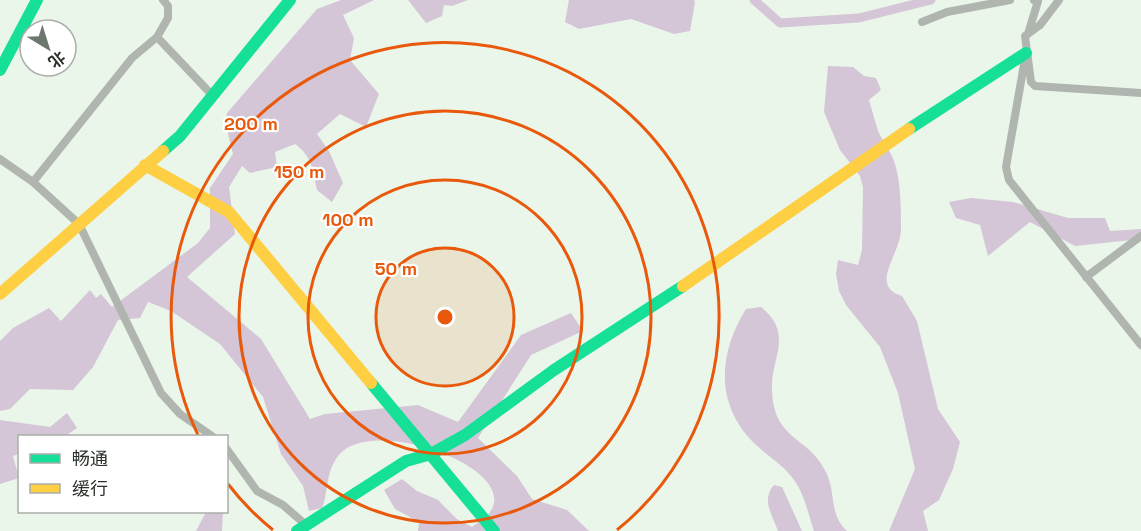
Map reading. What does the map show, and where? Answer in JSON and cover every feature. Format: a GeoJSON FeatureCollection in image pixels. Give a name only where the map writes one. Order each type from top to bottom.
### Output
{"type":"FeatureCollection","features":[{"type":"Feature","properties":{"kind":"street"},"geometry":{"type":"LineString","coordinates":[[0,70],[37,0]]}},
{"type":"Feature","properties":{"kind":"street"},"geometry":{"type":"LineString","coordinates":[[33,182],[132,58],[157,36],[168,18],[168,6],[163,0]]}},
{"type":"Feature","properties":{"kind":"street"},"geometry":{"type":"LineString","coordinates":[[0,294],[180,136],[290,0]]}},
{"type":"Feature","properties":{"kind":"street"},"geometry":{"type":"LineString","coordinates":[[922,22],[947,12],[1010,0]]}},
{"type":"Feature","properties":{"kind":"street"},"geometry":{"type":"LineString","coordinates":[[1034,0],[1038,2],[1028,34],[1025,36],[1031,82],[1035,86],[1141,93]]}},
{"type":"Feature","properties":{"kind":"street"},"geometry":{"type":"LineString","coordinates":[[1028,34],[1040,25],[1059,0]]}},
{"type":"Feature","properties":{"kind":"street"},"geometry":{"type":"LineString","coordinates":[[157,36],[213,96]]}},
{"type":"Feature","properties":{"kind":"street"},"geometry":{"type":"LineString","coordinates":[[1026,53],[1006,167],[1009,180],[1141,345]]}},
{"type":"Feature","properties":{"kind":"street"},"geometry":{"type":"LineString","coordinates":[[228,451],[257,490],[283,505],[302,528],[406,461],[431,454],[465,435],[554,370],[728,258],[862,160],[1026,53]]}},
{"type":"Feature","properties":{"kind":"street"},"geometry":{"type":"LineString","coordinates":[[0,159],[33,182],[79,224],[161,393],[180,414],[211,435]]}},
{"type":"Feature","properties":{"kind":"street"},"geometry":{"type":"LineString","coordinates":[[145,165],[229,212],[494,531]]}},
{"type":"Feature","properties":{"kind":"street"},"geometry":{"type":"LineString","coordinates":[[1086,277],[1141,236]]}},
{"type":"Feature","properties":{"kind":"shaded area"},"geometry":{"type":"Polygon","coordinates":[[[341,0],[374,0],[343,15],[354,38],[350,60],[379,94],[366,127],[340,114],[317,134],[329,151],[343,183],[332,202],[317,190],[308,159],[295,144],[275,152],[277,167],[250,173],[242,166],[229,187],[235,234],[187,277],[261,339],[310,419],[325,414],[418,405],[458,422],[521,335],[571,313],[583,331],[531,355],[478,438],[517,476],[532,499],[567,510],[589,531],[418,531],[419,522],[395,509],[384,490],[402,479],[417,491],[438,500],[457,519],[472,527],[490,512],[494,495],[484,479],[464,464],[438,451],[409,443],[380,440],[355,444],[338,456],[329,475],[322,508],[309,511],[303,486],[281,454],[263,397],[220,344],[171,311],[148,302],[140,318],[118,320],[93,367],[73,390],[30,389],[10,409],[0,411],[0,341],[13,328],[49,308],[61,321],[90,290],[96,298],[101,294],[112,307],[198,243],[210,228],[210,188],[233,154],[225,122],[227,113],[317,9],[341,0]]]}},
{"type":"Feature","properties":{"kind":"shaded area"},"geometry":{"type":"Polygon","coordinates":[[[408,0],[468,0],[452,6],[444,5],[442,16],[426,23],[408,0]]]}},
{"type":"Feature","properties":{"kind":"shaded area"},"geometry":{"type":"Polygon","coordinates":[[[569,0],[694,0],[695,2],[690,31],[674,34],[631,19],[579,29],[565,22],[569,0]]]}},
{"type":"Feature","properties":{"kind":"shaded area"},"geometry":{"type":"Polygon","coordinates":[[[828,66],[853,67],[864,76],[876,78],[881,90],[869,100],[878,131],[895,164],[901,205],[900,239],[889,268],[888,285],[892,291],[902,296],[917,321],[938,409],[960,442],[953,469],[939,500],[923,511],[928,531],[889,531],[915,469],[898,393],[880,347],[846,305],[839,291],[836,274],[838,260],[858,265],[862,250],[863,187],[860,176],[840,150],[824,112],[828,66]]]}},
{"type":"Feature","properties":{"kind":"shaded area"},"geometry":{"type":"Polygon","coordinates":[[[971,198],[1013,202],[1068,218],[1105,218],[1110,231],[1141,229],[1141,239],[1075,246],[1030,222],[988,256],[980,225],[956,218],[949,202],[971,198]]]}},
{"type":"Feature","properties":{"kind":"shaded area"},"geometry":{"type":"Polygon","coordinates":[[[761,307],[777,327],[779,337],[772,379],[774,407],[785,429],[819,460],[829,480],[835,511],[841,525],[847,531],[814,531],[804,498],[794,480],[754,443],[741,428],[732,412],[725,378],[730,343],[746,309],[761,307]]]}},
{"type":"Feature","properties":{"kind":"shaded area"},"geometry":{"type":"Polygon","coordinates":[[[67,413],[77,428],[66,435],[18,435],[18,454],[13,456],[18,478],[0,484],[0,420],[50,427],[67,413]]]}},
{"type":"Feature","properties":{"kind":"shaded area"},"geometry":{"type":"Polygon","coordinates":[[[774,485],[782,487],[802,531],[778,531],[768,502],[768,496],[774,485]]]}},
{"type":"Feature","properties":{"kind":"shaded area"},"geometry":{"type":"Polygon","coordinates":[[[205,513],[223,513],[222,531],[196,531],[205,513]]]}},
{"type":"Feature","properties":{"kind":"waterway"},"geometry":{"type":"LineString","coordinates":[[754,0],[780,23],[859,18],[931,0]]}},
{"type":"Feature","properties":{"kind":"traffic: fast"},"geometry":{"type":"LineString","coordinates":[[0,70],[37,0]]}},
{"type":"Feature","properties":{"kind":"traffic: fast"},"geometry":{"type":"LineString","coordinates":[[163,151],[180,136],[290,0]]}},
{"type":"Feature","properties":{"kind":"traffic: fast"},"geometry":{"type":"LineString","coordinates":[[909,129],[1026,53]]}},
{"type":"Feature","properties":{"kind":"traffic: fast"},"geometry":{"type":"LineString","coordinates":[[297,531],[406,461],[431,454],[465,435],[554,370],[683,286]]}},
{"type":"Feature","properties":{"kind":"traffic: fast"},"geometry":{"type":"LineString","coordinates":[[371,383],[494,531]]}},
{"type":"Feature","properties":{"kind":"traffic: slow"},"geometry":{"type":"LineString","coordinates":[[683,286],[909,129]]}},
{"type":"Feature","properties":{"kind":"traffic: slow"},"geometry":{"type":"LineString","coordinates":[[0,294],[163,151]]}},
{"type":"Feature","properties":{"kind":"traffic: slow"},"geometry":{"type":"LineString","coordinates":[[145,165],[229,212],[371,383]]}}]}
